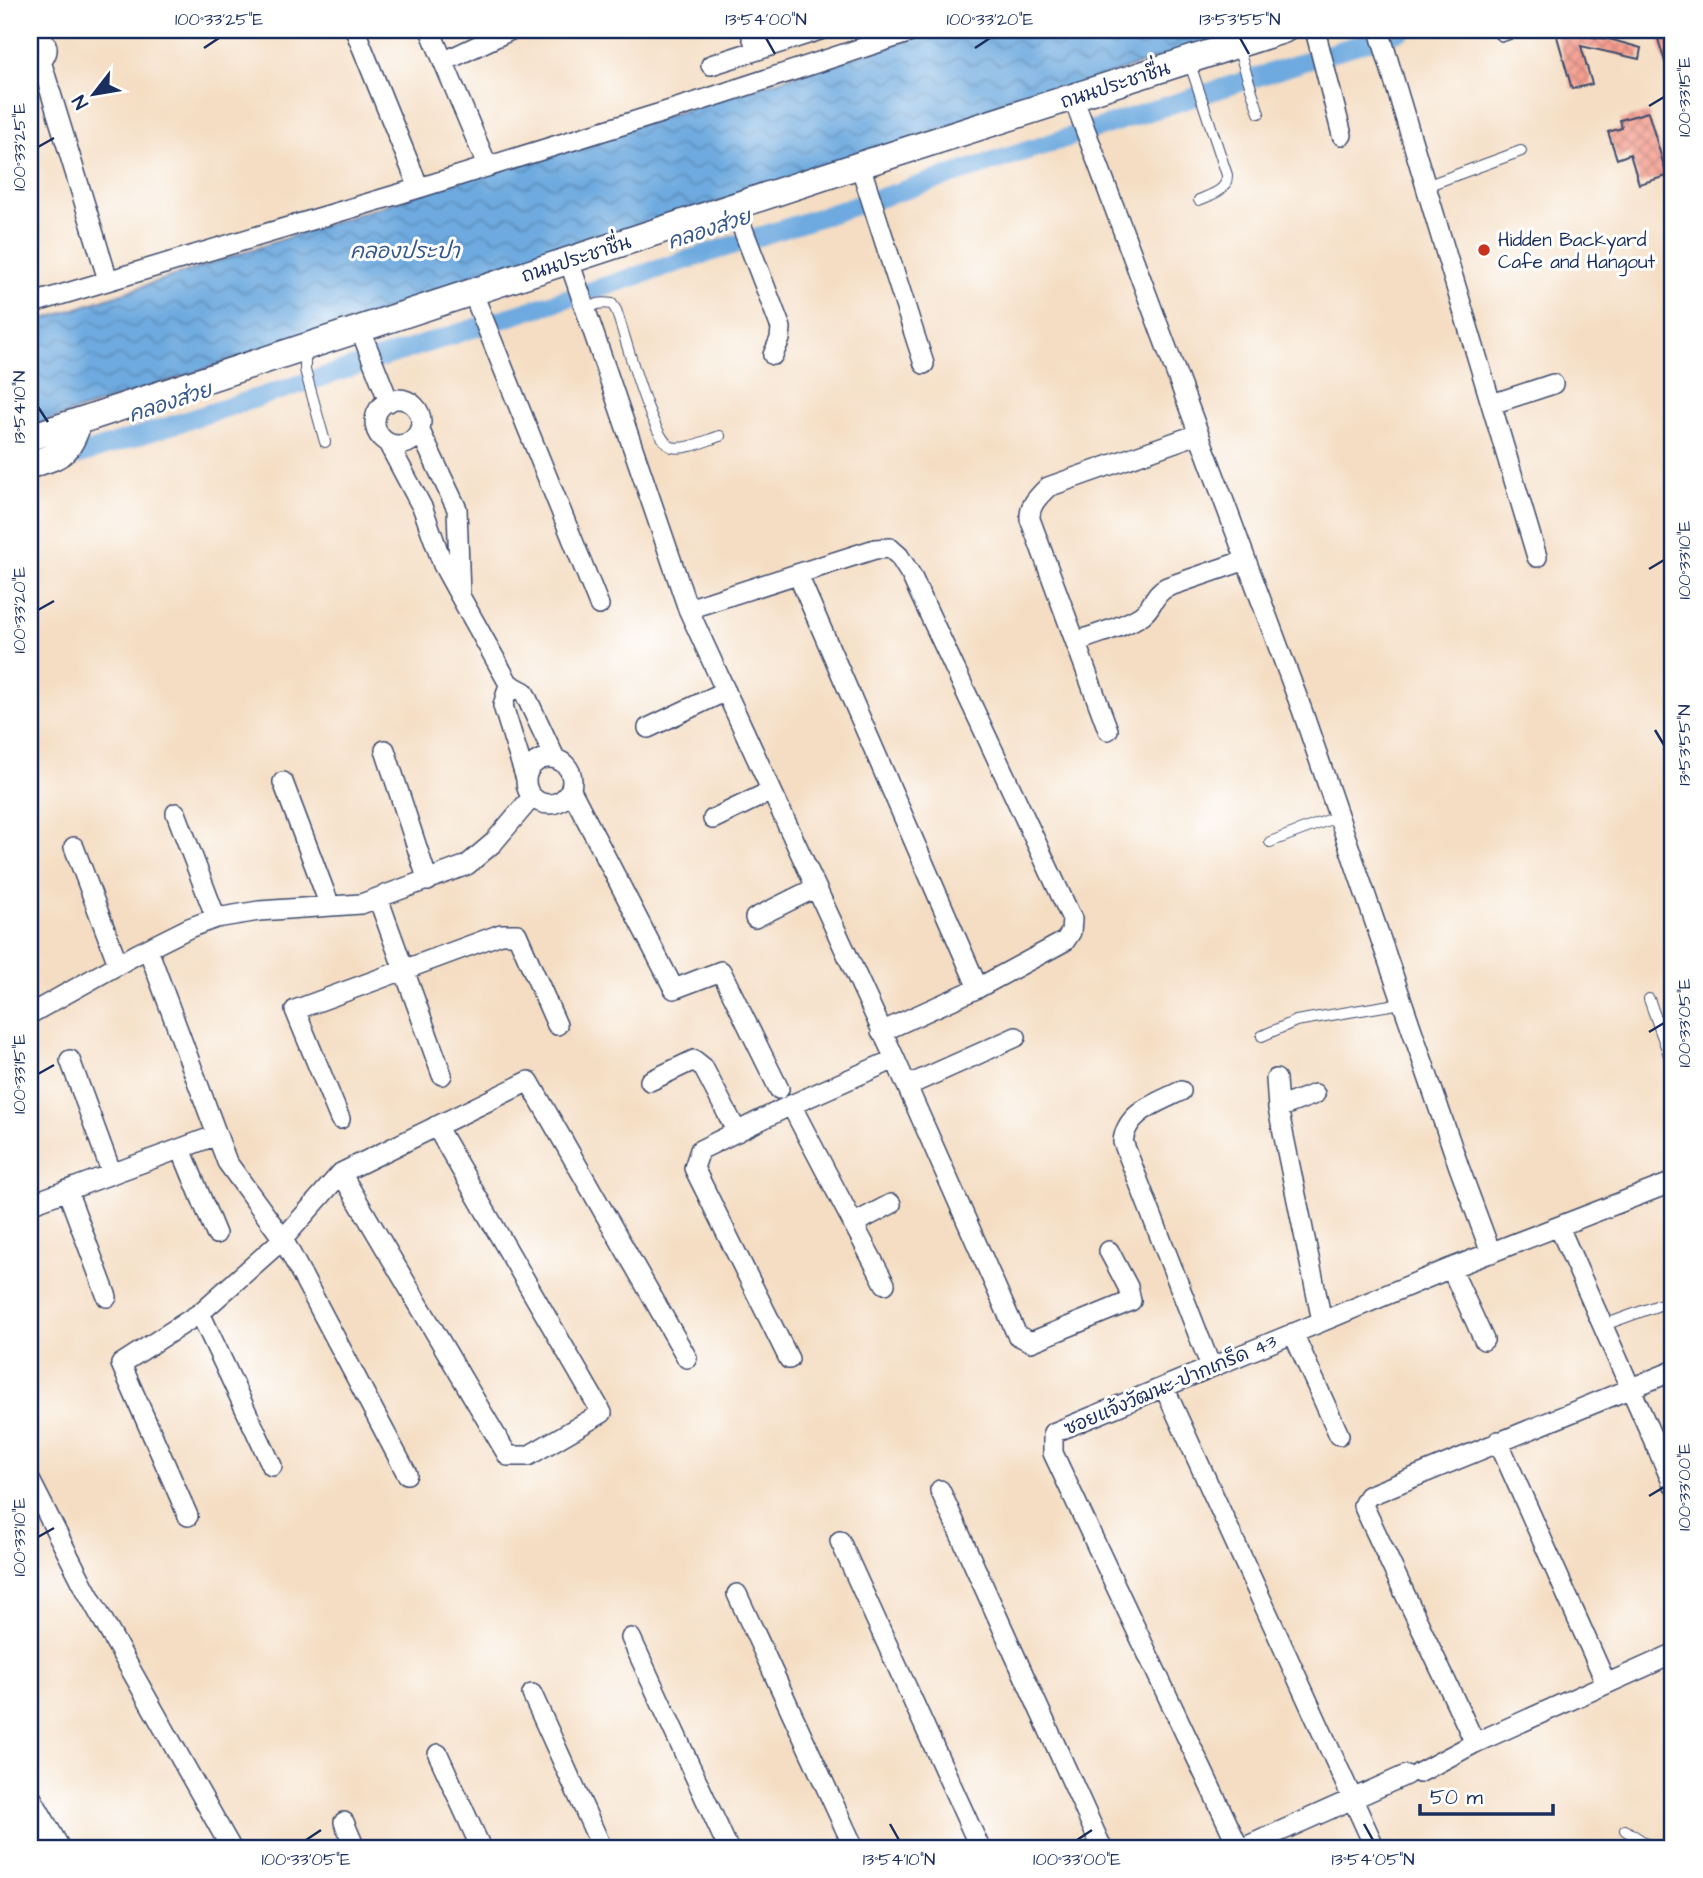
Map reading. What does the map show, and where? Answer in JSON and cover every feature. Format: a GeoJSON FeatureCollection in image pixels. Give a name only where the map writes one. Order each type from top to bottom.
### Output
{"type":"FeatureCollection","features":[{"type":"Feature","properties":{"kind":"street"},"geometry":{"type":"LineString","coordinates":[[355,30],[419,188]]}},
{"type":"Feature","properties":{"kind":"street"},"geometry":{"type":"LineString","coordinates":[[430,30],[487,165]]}},
{"type":"Feature","properties":{"kind":"street"},"geometry":{"type":"LineString","coordinates":[[443,62],[511,30]]}},
{"type":"Feature","properties":{"kind":"street"},"geometry":{"type":"LineString","coordinates":[[750,30],[757,50]]}},
{"type":"Feature","properties":{"kind":"street"},"geometry":{"type":"LineString","coordinates":[[711,65],[820,30]]}},
{"type":"Feature","properties":{"kind":"street"},"geometry":{"type":"LineString","coordinates":[[30,304],[419,188],[706,99],[916,30]]}},
{"type":"Feature","properties":{"kind":"street","name":"ถนนประชาชื่น"},"geometry":{"type":"LineString","coordinates":[[30,437],[305,358],[863,174],[1240,55],[1283,30]]}},
{"type":"Feature","properties":{"kind":"street"},"geometry":{"type":"LineString","coordinates":[[1316,34],[1342,135]]}},
{"type":"Feature","properties":{"kind":"street"},"geometry":{"type":"LineString","coordinates":[[31,35],[46,42],[46,56],[35,61],[108,280]]}},
{"type":"Feature","properties":{"kind":"street"},"geometry":{"type":"LineString","coordinates":[[1381,39],[1537,556]]}},
{"type":"Feature","properties":{"kind":"street"},"geometry":{"type":"LineString","coordinates":[[1076,106],[1339,816],[1491,1253]]}},
{"type":"Feature","properties":{"kind":"street"},"geometry":{"type":"LineString","coordinates":[[863,174],[924,364]]}},
{"type":"Feature","properties":{"kind":"street"},"geometry":{"type":"LineString","coordinates":[[737,215],[781,328],[780,339],[773,355]]}},
{"type":"Feature","properties":{"kind":"street"},"geometry":{"type":"LineString","coordinates":[[572,269],[688,609],[895,1059],[1017,1335],[1031,1342],[1131,1301],[1128,1287],[1110,1251]]}},
{"type":"Feature","properties":{"kind":"street"},"geometry":{"type":"LineString","coordinates":[[475,300],[599,606]]}},
{"type":"Feature","properties":{"kind":"street"},"geometry":{"type":"LineString","coordinates":[[363,338],[389,402]]}},
{"type":"Feature","properties":{"kind":"street"},"geometry":{"type":"LineString","coordinates":[[1492,404],[1553,384]]}},
{"type":"Feature","properties":{"kind":"street"},"geometry":{"type":"LineString","coordinates":[[460,596],[457,509],[420,431],[420,416],[412,404],[399,400],[389,402],[380,409],[377,432],[388,443],[422,509],[443,565],[460,596],[509,684],[524,692],[555,758]]}},
{"type":"Feature","properties":{"kind":"street"},"geometry":{"type":"LineString","coordinates":[[30,465],[58,456],[67,448],[79,421]]}},
{"type":"Feature","properties":{"kind":"street"},"geometry":{"type":"LineString","coordinates":[[388,443],[404,445],[420,431]]}},
{"type":"Feature","properties":{"kind":"street"},"geometry":{"type":"LineString","coordinates":[[1108,730],[1029,511],[1036,498],[1048,487],[1198,434]]}},
{"type":"Feature","properties":{"kind":"street"},"geometry":{"type":"LineString","coordinates":[[688,609],[875,550],[890,548],[899,556],[911,575],[1072,919],[1071,933],[1065,941],[978,988],[881,1032]]}},
{"type":"Feature","properties":{"kind":"street"},"geometry":{"type":"LineString","coordinates":[[1076,642],[1135,619],[1149,609],[1156,594],[1167,586],[1246,560]]}},
{"type":"Feature","properties":{"kind":"street"},"geometry":{"type":"LineString","coordinates":[[798,575],[978,988]]}},
{"type":"Feature","properties":{"kind":"street"},"geometry":{"type":"LineString","coordinates":[[30,1014],[148,948],[216,918],[259,911],[361,904],[467,865],[493,843],[529,788],[533,764],[547,757],[555,758],[568,767],[573,782],[571,790],[561,802],[545,804],[529,788],[503,706],[509,684]]}},
{"type":"Feature","properties":{"kind":"street"},"geometry":{"type":"LineString","coordinates":[[648,728],[726,691]]}},
{"type":"Feature","properties":{"kind":"street"},"geometry":{"type":"LineString","coordinates":[[385,750],[428,881]]}},
{"type":"Feature","properties":{"kind":"street"},"geometry":{"type":"LineString","coordinates":[[284,782],[330,906]]}},
{"type":"Feature","properties":{"kind":"street"},"geometry":{"type":"LineString","coordinates":[[571,790],[674,989],[721,971],[885,1284]]}},
{"type":"Feature","properties":{"kind":"street"},"geometry":{"type":"LineString","coordinates":[[713,819],[771,791]]}},
{"type":"Feature","properties":{"kind":"street"},"geometry":{"type":"LineString","coordinates":[[176,813],[216,918]]}},
{"type":"Feature","properties":{"kind":"street"},"geometry":{"type":"LineString","coordinates":[[74,847],[118,964]]}},
{"type":"Feature","properties":{"kind":"street"},"geometry":{"type":"LineString","coordinates":[[755,918],[815,888]]}},
{"type":"Feature","properties":{"kind":"street"},"geometry":{"type":"LineString","coordinates":[[378,898],[442,1075]]}},
{"type":"Feature","properties":{"kind":"street"},"geometry":{"type":"LineString","coordinates":[[340,1119],[296,1010],[501,934],[517,934],[557,1024]]}},
{"type":"Feature","properties":{"kind":"street"},"geometry":{"type":"LineString","coordinates":[[148,948],[227,1162],[283,1239],[407,1474]]}},
{"type":"Feature","properties":{"kind":"street"},"geometry":{"type":"LineString","coordinates":[[907,1086],[1016,1037]]}},
{"type":"Feature","properties":{"kind":"street"},"geometry":{"type":"LineString","coordinates":[[650,1081],[694,1059],[703,1067],[737,1132]]}},
{"type":"Feature","properties":{"kind":"street"},"geometry":{"type":"LineString","coordinates":[[789,1359],[694,1168],[700,1150],[737,1132],[785,1097],[895,1059]]}},
{"type":"Feature","properties":{"kind":"street"},"geometry":{"type":"LineString","coordinates":[[70,1060],[112,1174]]}},
{"type":"Feature","properties":{"kind":"street"},"geometry":{"type":"LineString","coordinates":[[1276,1079],[1278,1108],[1322,1321]]}},
{"type":"Feature","properties":{"kind":"street"},"geometry":{"type":"LineString","coordinates":[[188,1516],[121,1364],[200,1313],[283,1239],[341,1173],[529,1081],[687,1358]]}},
{"type":"Feature","properties":{"kind":"street"},"geometry":{"type":"LineString","coordinates":[[1181,1091],[1140,1111],[1125,1128],[1123,1142],[1212,1367]]}},
{"type":"Feature","properties":{"kind":"street"},"geometry":{"type":"LineString","coordinates":[[1278,1108],[1315,1094]]}},
{"type":"Feature","properties":{"kind":"street"},"geometry":{"type":"LineString","coordinates":[[341,1173],[508,1456],[528,1456],[602,1413],[436,1126]]}},
{"type":"Feature","properties":{"kind":"street"},"geometry":{"type":"LineString","coordinates":[[30,1204],[217,1135]]}},
{"type":"Feature","properties":{"kind":"street"},"geometry":{"type":"LineString","coordinates":[[181,1149],[216,1234]]}},
{"type":"Feature","properties":{"kind":"street","name":"ซอยแจ้งวัฒนะ-ปากเกร็ด 43"},"geometry":{"type":"LineString","coordinates":[[1673,1182],[1451,1268],[1053,1433],[1053,1453],[1241,1848],[1412,1774],[1673,1654]]}},
{"type":"Feature","properties":{"kind":"street"},"geometry":{"type":"LineString","coordinates":[[67,1190],[107,1297]]}},
{"type":"Feature","properties":{"kind":"street"},"geometry":{"type":"LineString","coordinates":[[853,1224],[891,1204]]}},
{"type":"Feature","properties":{"kind":"street"},"geometry":{"type":"LineString","coordinates":[[1559,1227],[1673,1484]]}},
{"type":"Feature","properties":{"kind":"street"},"geometry":{"type":"LineString","coordinates":[[1451,1268],[1484,1340]]}},
{"type":"Feature","properties":{"kind":"street"},"geometry":{"type":"LineString","coordinates":[[200,1313],[272,1466]]}},
{"type":"Feature","properties":{"kind":"street"},"geometry":{"type":"LineString","coordinates":[[1293,1333],[1339,1435]]}},
{"type":"Feature","properties":{"kind":"street"},"geometry":{"type":"LineString","coordinates":[[1475,1743],[1363,1505],[1368,1496],[1673,1371]]}},
{"type":"Feature","properties":{"kind":"street"},"geometry":{"type":"LineString","coordinates":[[1164,1387],[1375,1848]]}},
{"type":"Feature","properties":{"kind":"street"},"geometry":{"type":"LineString","coordinates":[[1498,1441],[1606,1683]]}},
{"type":"Feature","properties":{"kind":"street"},"geometry":{"type":"LineString","coordinates":[[30,1480],[86,1590],[231,1848]]}},
{"type":"Feature","properties":{"kind":"street"},"geometry":{"type":"LineString","coordinates":[[940,1490],[1102,1848]]}},
{"type":"Feature","properties":{"kind":"street"},"geometry":{"type":"LineString","coordinates":[[840,1541],[980,1848]]}},
{"type":"Feature","properties":{"kind":"street"},"geometry":{"type":"LineString","coordinates":[[737,1594],[854,1848]]}},
{"type":"Feature","properties":{"kind":"street"},"geometry":{"type":"LineString","coordinates":[[631,1638],[728,1848]]}},
{"type":"Feature","properties":{"kind":"street"},"geometry":{"type":"LineString","coordinates":[[532,1694],[602,1848]]}},
{"type":"Feature","properties":{"kind":"street"},"geometry":{"type":"LineString","coordinates":[[438,1754],[481,1848]]}},
{"type":"Feature","properties":{"kind":"street"},"geometry":{"type":"LineString","coordinates":[[30,1795],[56,1841]]}},
{"type":"Feature","properties":{"kind":"street"},"geometry":{"type":"LineString","coordinates":[[344,1822],[355,1848]]}},
{"type":"Feature","properties":{"kind":"lane"},"geometry":{"type":"LineString","coordinates":[[1240,55],[1259,113]]}},
{"type":"Feature","properties":{"kind":"lane"},"geometry":{"type":"LineString","coordinates":[[1191,69],[1227,175],[1227,183],[1221,190],[1199,200]]}},
{"type":"Feature","properties":{"kind":"lane"},"geometry":{"type":"LineString","coordinates":[[1426,186],[1521,151]]}},
{"type":"Feature","properties":{"kind":"lane"},"geometry":{"type":"LineString","coordinates":[[587,311],[601,302],[611,304],[616,310],[648,407],[663,441],[672,447],[686,446],[720,436]]}},
{"type":"Feature","properties":{"kind":"lane"},"geometry":{"type":"LineString","coordinates":[[305,358],[326,442]]}},
{"type":"Feature","properties":{"kind":"lane"},"geometry":{"type":"LineString","coordinates":[[1270,842],[1339,816]]}},
{"type":"Feature","properties":{"kind":"lane"},"geometry":{"type":"LineString","coordinates":[[1649,999],[1673,1066]]}},
{"type":"Feature","properties":{"kind":"lane"},"geometry":{"type":"LineString","coordinates":[[1262,1036],[1296,1021],[1402,1003]]}},
{"type":"Feature","properties":{"kind":"lane"},"geometry":{"type":"LineString","coordinates":[[1604,1325],[1673,1300]]}},
{"type":"Feature","properties":{"kind":"lane"},"geometry":{"type":"LineString","coordinates":[[1625,1830],[1653,1848]]}},
{"type":"Feature","properties":{"kind":"lane"},"geometry":{"type":"LineString","coordinates":[[30,1846],[56,1841]]}},
{"type":"Feature","properties":{"kind":"water","name":"คลองประปา"},"geometry":{"type":"Polygon","coordinates":[[[939,30],[1245,30],[30,426],[30,324],[419,194],[939,30]]]}},
{"type":"Feature","properties":{"kind":"building"},"geometry":{"type":"Polygon","coordinates":[[[1578,30],[1579,35],[1609,39],[1641,48],[1639,59],[1581,46],[1592,84],[1572,89],[1556,33],[1578,30]]]}},
{"type":"Feature","properties":{"kind":"building"},"geometry":{"type":"Polygon","coordinates":[[[1673,31],[1673,77],[1670,78],[1657,36],[1673,31]]]}},
{"type":"Feature","properties":{"kind":"building"},"geometry":{"type":"Polygon","coordinates":[[[1648,112],[1667,176],[1639,184],[1630,154],[1617,159],[1608,132],[1622,128],[1620,120],[1648,112]]]}},
{"type":"Feature","properties":{"kind":"waterway","name":"คลองส่วย"},"geometry":{"type":"LineString","coordinates":[[54,463],[1403,30]]}},
{"type":"Feature","properties":{"kind":"place","name":"Hidden Backyard Cafe and Hangout"},"geometry":{"type":"Point","coordinates":[1484,250]}}]}
